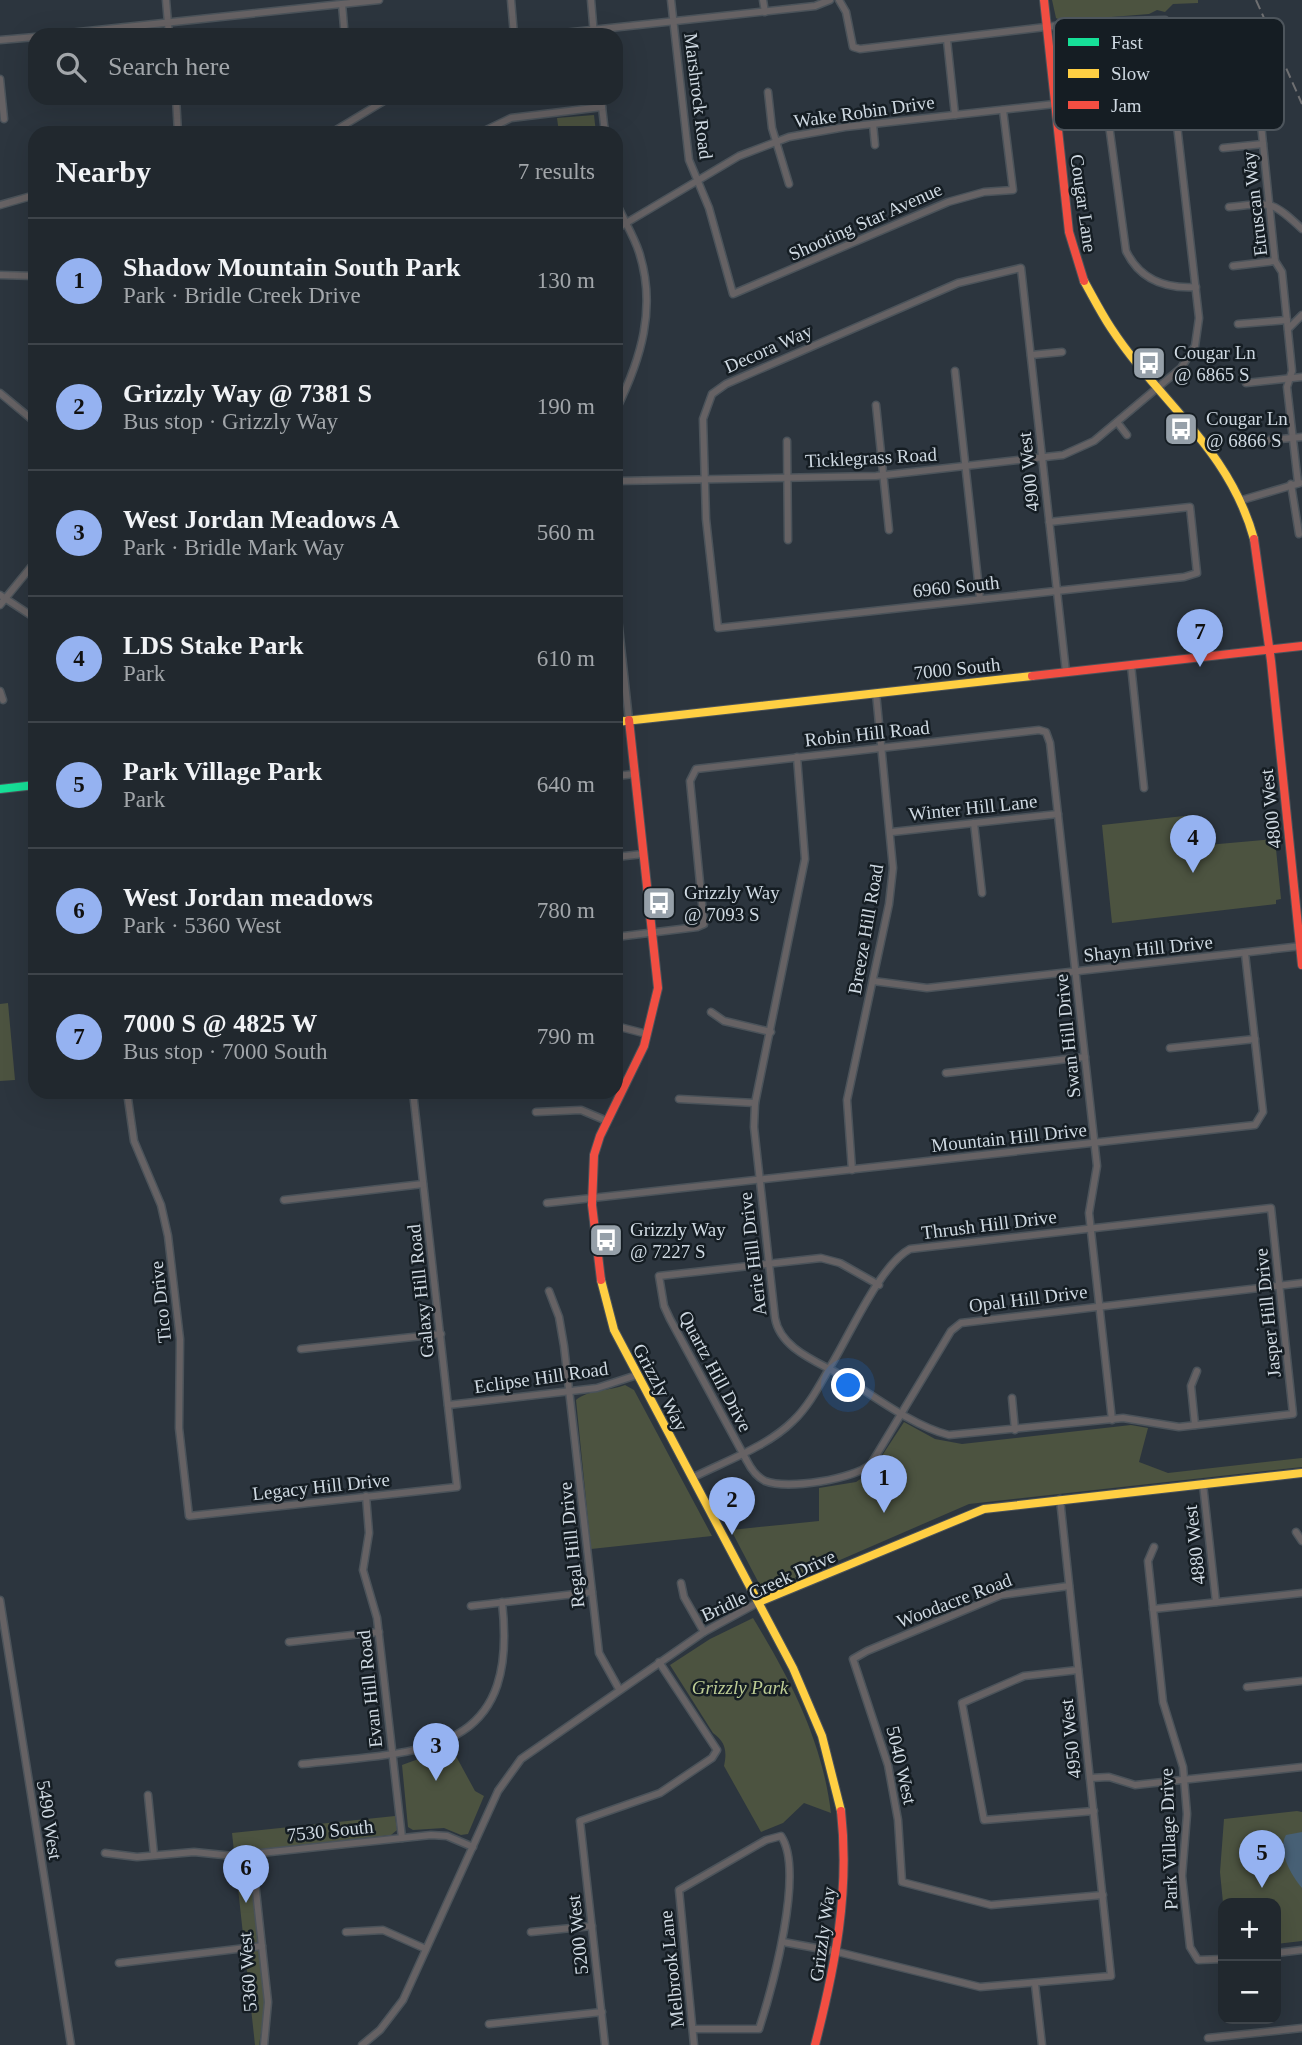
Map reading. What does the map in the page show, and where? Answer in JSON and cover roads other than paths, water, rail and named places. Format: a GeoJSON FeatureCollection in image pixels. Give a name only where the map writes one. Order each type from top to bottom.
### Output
{"type":"FeatureCollection","features":[{"type":"Feature","properties":{"kind":"street"},"geometry":{"type":"LineString","coordinates":[[166,0],[168,28]]}},
{"type":"Feature","properties":{"kind":"street"},"geometry":{"type":"LineString","coordinates":[[126,28],[379,0]]}},
{"type":"Feature","properties":{"kind":"street"},"geometry":{"type":"LineString","coordinates":[[511,0],[513,28]]}},
{"type":"Feature","properties":{"kind":"street"},"geometry":{"type":"LineString","coordinates":[[591,0],[594,28]]}},
{"type":"Feature","properties":{"kind":"street","name":"Marshrock Road"},"geometry":{"type":"LineString","coordinates":[[671,0],[687,150],[709,208],[733,294]]}},
{"type":"Feature","properties":{"kind":"street"},"geometry":{"type":"LineString","coordinates":[[764,0],[765,12]]}},
{"type":"Feature","properties":{"kind":"street"},"geometry":{"type":"LineString","coordinates":[[623,28],[816,6],[830,0]]}},
{"type":"Feature","properties":{"kind":"street"},"geometry":{"type":"LineString","coordinates":[[839,0],[846,12],[853,47],[868,49],[1047,27]]}},
{"type":"Feature","properties":{"kind":"street","name":"Cougar Lane"},"geometry":{"type":"LineString","coordinates":[[1044,0],[1054,94]]}},
{"type":"Feature","properties":{"kind":"street"},"geometry":{"type":"LineString","coordinates":[[342,4],[344,27]]}},
{"type":"Feature","properties":{"kind":"street","name":"Ticklegrass Road"},"geometry":{"type":"LineString","coordinates":[[1047,27],[1054,26]]}},
{"type":"Feature","properties":{"kind":"street"},"geometry":{"type":"LineString","coordinates":[[0,40],[28,38]]}},
{"type":"Feature","properties":{"kind":"street"},"geometry":{"type":"LineString","coordinates":[[947,40],[955,115]]}},
{"type":"Feature","properties":{"kind":"street"},"geometry":{"type":"LineString","coordinates":[[0,79],[5,119]]}},
{"type":"Feature","properties":{"kind":"street"},"geometry":{"type":"LineString","coordinates":[[768,92],[776,141],[789,184]]}},
{"type":"Feature","properties":{"kind":"street","name":"Wake Robin Drive"},"geometry":{"type":"LineString","coordinates":[[623,225],[738,156],[776,141],[815,131],[1054,104]]}},
{"type":"Feature","properties":{"kind":"street"},"geometry":{"type":"LineString","coordinates":[[176,105],[178,126]]}},
{"type":"Feature","properties":{"kind":"street"},"geometry":{"type":"LineString","coordinates":[[343,126],[377,105]]}},
{"type":"Feature","properties":{"kind":"street"},"geometry":{"type":"LineString","coordinates":[[494,126],[511,118],[602,107],[604,126]]}},
{"type":"Feature","properties":{"kind":"street","name":"Shooting Star Avenue"},"geometry":{"type":"LineString","coordinates":[[733,294],[948,202],[984,192],[1013,190],[1003,110]]}},
{"type":"Feature","properties":{"kind":"street"},"geometry":{"type":"LineString","coordinates":[[873,124],[875,145]]}},
{"type":"Feature","properties":{"kind":"street","name":"Cougar Lane"},"geometry":{"type":"LineString","coordinates":[[1058,130],[1069,232],[1081,276],[1103,318],[1217,457],[1242,500],[1258,557],[1269,650]]}},
{"type":"Feature","properties":{"kind":"street"},"geometry":{"type":"LineString","coordinates":[[1109,130],[1123,245],[1132,263],[1152,281],[1175,288],[1196,287]]}},
{"type":"Feature","properties":{"kind":"street","name":"Ticklegrass Road"},"geometry":{"type":"LineString","coordinates":[[623,481],[884,475],[1042,458],[1079,449],[1159,387],[1185,363],[1195,346],[1199,325],[1179,130]]}},
{"type":"Feature","properties":{"kind":"street","name":"Etruscan Way"},"geometry":{"type":"LineString","coordinates":[[1261,130],[1275,261],[1282,272],[1288,328],[1292,371],[1287,387],[1297,483],[1299,534]]}},
{"type":"Feature","properties":{"kind":"street"},"geometry":{"type":"LineString","coordinates":[[1223,148],[1262,144]]}},
{"type":"Feature","properties":{"kind":"street"},"geometry":{"type":"LineString","coordinates":[[0,205],[28,197]]}},
{"type":"Feature","properties":{"kind":"street"},"geometry":{"type":"LineString","coordinates":[[1229,207],[1269,203],[1279,208],[1302,229]]}},
{"type":"Feature","properties":{"kind":"street"},"geometry":{"type":"LineString","coordinates":[[623,217],[642,263],[647,309],[639,357],[623,394]]}},
{"type":"Feature","properties":{"kind":"street"},"geometry":{"type":"LineString","coordinates":[[1233,266],[1275,261]]}},
{"type":"Feature","properties":{"kind":"street","name":"4900 West"},"geometry":{"type":"LineString","coordinates":[[1021,268],[1066,672]]}},
{"type":"Feature","properties":{"kind":"street","name":"Decora Way"},"geometry":{"type":"LineString","coordinates":[[718,628],[704,479],[703,412],[712,394],[719,388],[958,283],[1021,268]]}},
{"type":"Feature","properties":{"kind":"street"},"geometry":{"type":"LineString","coordinates":[[0,275],[28,276]]}},
{"type":"Feature","properties":{"kind":"street"},"geometry":{"type":"LineString","coordinates":[[1148,289],[1152,281]]}},
{"type":"Feature","properties":{"kind":"street"},"geometry":{"type":"LineString","coordinates":[[1288,328],[1302,315]]}},
{"type":"Feature","properties":{"kind":"street"},"geometry":{"type":"LineString","coordinates":[[1238,324],[1287,320]]}},
{"type":"Feature","properties":{"kind":"street"},"geometry":{"type":"LineString","coordinates":[[1031,355],[1062,352]]}},
{"type":"Feature","properties":{"kind":"street"},"geometry":{"type":"LineString","coordinates":[[955,371],[980,599]]}},
{"type":"Feature","properties":{"kind":"street"},"geometry":{"type":"LineString","coordinates":[[1246,383],[1302,377]]}},
{"type":"Feature","properties":{"kind":"street"},"geometry":{"type":"LineString","coordinates":[[0,393],[28,416]]}},
{"type":"Feature","properties":{"kind":"street"},"geometry":{"type":"LineString","coordinates":[[876,405],[889,530]]}},
{"type":"Feature","properties":{"kind":"street"},"geometry":{"type":"LineString","coordinates":[[1117,422],[1127,435]]}},
{"type":"Feature","properties":{"kind":"street"},"geometry":{"type":"LineString","coordinates":[[1250,442],[1302,437]]}},
{"type":"Feature","properties":{"kind":"street"},"geometry":{"type":"LineString","coordinates":[[787,440],[788,540]]}},
{"type":"Feature","properties":{"kind":"street"},"geometry":{"type":"LineString","coordinates":[[1242,500],[1297,483]]}},
{"type":"Feature","properties":{"kind":"street","name":"6960 South"},"geometry":{"type":"LineString","coordinates":[[718,628],[1197,573],[1190,508],[1049,522]]}},
{"type":"Feature","properties":{"kind":"street"},"geometry":{"type":"LineString","coordinates":[[28,570],[2,600],[28,614]]}},
{"type":"Feature","properties":{"kind":"street","name":"7000 South"},"geometry":{"type":"LineString","coordinates":[[623,721],[1302,646]]}},
{"type":"Feature","properties":{"kind":"street","name":"4800 West"},"geometry":{"type":"LineString","coordinates":[[1269,650],[1302,965]]}},
{"type":"Feature","properties":{"kind":"street"},"geometry":{"type":"LineString","coordinates":[[623,665],[629,720]]}},
{"type":"Feature","properties":{"kind":"street"},"geometry":{"type":"LineString","coordinates":[[1131,665],[1144,788]]}},
{"type":"Feature","properties":{"kind":"street"},"geometry":{"type":"LineString","coordinates":[[0,691],[3,700]]}},
{"type":"Feature","properties":{"kind":"street","name":"Breeze Hill Road"},"geometry":{"type":"LineString","coordinates":[[852,1170],[847,1100],[891,892],[892,832],[876,693]]}},
{"type":"Feature","properties":{"kind":"street","name":"Grizzly Way"},"geometry":{"type":"LineString","coordinates":[[623,1085],[646,1034],[657,1000],[629,720]]}},
{"type":"Feature","properties":{"kind":"street","name":"Robin Hill Road"},"geometry":{"type":"LineString","coordinates":[[652,933],[697,927],[704,922],[690,781],[692,771],[701,767],[1036,730],[1046,732]]}},
{"type":"Feature","properties":{"kind":"street","name":"Swan Hill Drive"},"geometry":{"type":"LineString","coordinates":[[1046,732],[1058,814],[1095,1143],[1097,1171],[1090,1202],[1091,1228],[1112,1419]]}},
{"type":"Feature","properties":{"kind":"street","name":"Aerie Hill Drive"},"geometry":{"type":"LineString","coordinates":[[797,757],[805,859],[755,1103],[754,1127],[775,1318],[780,1334],[789,1344],[829,1369],[937,1432],[949,1435],[1112,1419],[1137,1418],[1168,1426],[1293,1414]]}},
{"type":"Feature","properties":{"kind":"street"},"geometry":{"type":"LineString","coordinates":[[623,775],[635,774]]}},
{"type":"Feature","properties":{"kind":"street"},"geometry":{"type":"LineString","coordinates":[[0,789],[28,786]]}},
{"type":"Feature","properties":{"kind":"street","name":"Winter Hill Lane"},"geometry":{"type":"LineString","coordinates":[[892,832],[1058,814]]}},
{"type":"Feature","properties":{"kind":"street"},"geometry":{"type":"LineString","coordinates":[[974,823],[982,893]]}},
{"type":"Feature","properties":{"kind":"street"},"geometry":{"type":"LineString","coordinates":[[623,856],[643,854]]}},
{"type":"Feature","properties":{"kind":"street"},"geometry":{"type":"LineString","coordinates":[[623,936],[652,933]]}},
{"type":"Feature","properties":{"kind":"street","name":"Shayn Hill Drive"},"geometry":{"type":"LineString","coordinates":[[873,981],[917,989],[1301,946]]}},
{"type":"Feature","properties":{"kind":"street","name":"Mountain Hill Drive"},"geometry":{"type":"LineString","coordinates":[[547,1203],[1258,1123],[1263,1112],[1245,953]]}},
{"type":"Feature","properties":{"kind":"street"},"geometry":{"type":"LineString","coordinates":[[711,1012],[724,1021],[771,1032]]}},
{"type":"Feature","properties":{"kind":"street"},"geometry":{"type":"LineString","coordinates":[[623,1028],[646,1034]]}},
{"type":"Feature","properties":{"kind":"street"},"geometry":{"type":"LineString","coordinates":[[1170,1048],[1255,1039]]}},
{"type":"Feature","properties":{"kind":"street"},"geometry":{"type":"LineString","coordinates":[[946,1073],[1085,1057]]}},
{"type":"Feature","properties":{"kind":"street","name":"Tico Drive"},"geometry":{"type":"LineString","coordinates":[[128,1099],[134,1141],[161,1205],[168,1236],[180,1339],[179,1428],[189,1516]]}},
{"type":"Feature","properties":{"kind":"street","name":"Galaxy Hill Road"},"geometry":{"type":"LineString","coordinates":[[414,1099],[457,1487]]}},
{"type":"Feature","properties":{"kind":"street","name":"Grizzly Way"},"geometry":{"type":"LineString","coordinates":[[617,1099],[591,1167],[592,1199],[607,1311],[637,1375],[810,1701],[836,1783],[843,1821],[846,1877],[838,1952],[816,2045]]}},
{"type":"Feature","properties":{"kind":"street"},"geometry":{"type":"LineString","coordinates":[[679,1099],[755,1103]]}},
{"type":"Feature","properties":{"kind":"street"},"geometry":{"type":"LineString","coordinates":[[536,1112],[581,1110],[607,1121]]}},
{"type":"Feature","properties":{"kind":"street"},"geometry":{"type":"LineString","coordinates":[[284,1200],[424,1184]]}},
{"type":"Feature","properties":{"kind":"street","name":"Thrush Hill Drive"},"geometry":{"type":"LineString","coordinates":[[692,1478],[742,1453],[793,1422],[829,1369],[895,1259],[910,1249],[1271,1208]]}},
{"type":"Feature","properties":{"kind":"street","name":"Jasper Hill Drive"},"geometry":{"type":"LineString","coordinates":[[1271,1208],[1293,1414]]}},
{"type":"Feature","properties":{"kind":"street"},"geometry":{"type":"LineString","coordinates":[[769,1264],[827,1258],[878,1285]]}},
{"type":"Feature","properties":{"kind":"street","name":"Quartz Hill Drive"},"geometry":{"type":"LineString","coordinates":[[758,1476],[742,1453],[664,1306],[659,1276],[769,1264]]}},
{"type":"Feature","properties":{"kind":"street","name":"Opal Hill Drive"},"geometry":{"type":"LineString","coordinates":[[758,1476],[779,1484],[854,1476],[871,1464],[951,1331],[961,1322],[1302,1283]]}},
{"type":"Feature","properties":{"kind":"street","name":"Regal Hill Drive"},"geometry":{"type":"LineString","coordinates":[[549,1291],[562,1331],[599,1653],[619,1689]]}},
{"type":"Feature","properties":{"kind":"street"},"geometry":{"type":"LineString","coordinates":[[301,1349],[441,1334]]}},
{"type":"Feature","properties":{"kind":"street"},"geometry":{"type":"LineString","coordinates":[[1195,1425],[1191,1386],[1197,1371]]}},
{"type":"Feature","properties":{"kind":"street","name":"Eclipse Hill Road"},"geometry":{"type":"LineString","coordinates":[[448,1405],[607,1386],[637,1375]]}},
{"type":"Feature","properties":{"kind":"street"},"geometry":{"type":"LineString","coordinates":[[1012,1398],[1015,1430]]}},
{"type":"Feature","properties":{"kind":"street","name":"Bridle Creek Drive"},"geometry":{"type":"LineString","coordinates":[[362,2045],[393,2015],[503,1783],[521,1759],[704,1632],[759,1602],[984,1509],[1302,1473]]}},
{"type":"Feature","properties":{"kind":"street","name":"4880 West"},"geometry":{"type":"LineString","coordinates":[[1203,1484],[1216,1602]]}},
{"type":"Feature","properties":{"kind":"street","name":"Legacy Hill Drive"},"geometry":{"type":"LineString","coordinates":[[189,1516],[457,1487]]}},
{"type":"Feature","properties":{"kind":"street","name":"Evan Hill Road"},"geometry":{"type":"LineString","coordinates":[[366,1496],[369,1533],[363,1570],[375,1603],[402,1838]]}},
{"type":"Feature","properties":{"kind":"street","name":"4950 West"},"geometry":{"type":"LineString","coordinates":[[1035,1984],[1111,1976],[1060,1499]]}},
{"type":"Feature","properties":{"kind":"street"},"geometry":{"type":"LineString","coordinates":[[1296,1532],[1302,1541]]}},
{"type":"Feature","properties":{"kind":"street","name":"Park Village Drive"},"geometry":{"type":"LineString","coordinates":[[1154,1547],[1148,1561],[1165,1714],[1181,1755],[1184,1780],[1187,1814],[1182,1876],[1190,1947],[1198,1960],[1218,1959]]}},
{"type":"Feature","properties":{"kind":"street"},"geometry":{"type":"LineString","coordinates":[[681,1583],[684,1597],[704,1632]]}},
{"type":"Feature","properties":{"kind":"street","name":"Woodacre Road"},"geometry":{"type":"LineString","coordinates":[[853,1659],[1000,1595],[1069,1586]]}},
{"type":"Feature","properties":{"kind":"street"},"geometry":{"type":"LineString","coordinates":[[471,1605],[592,1592]]}},
{"type":"Feature","properties":{"kind":"street"},"geometry":{"type":"LineString","coordinates":[[1153,1609],[1302,1593]]}},
{"type":"Feature","properties":{"kind":"street","name":"5490 West"},"geometry":{"type":"LineString","coordinates":[[0,1600],[71,2045]]}},
{"type":"Feature","properties":{"kind":"street"},"geometry":{"type":"LineString","coordinates":[[302,1765],[392,1754],[443,1743],[466,1728],[484,1709],[497,1687],[505,1663],[506,1637],[502,1602]]}},
{"type":"Feature","properties":{"kind":"street"},"geometry":{"type":"LineString","coordinates":[[289,1642],[379,1632]]}},
{"type":"Feature","properties":{"kind":"street","name":"5040 West"},"geometry":{"type":"LineString","coordinates":[[853,1659],[888,1765],[898,1820],[902,1882],[990,1905],[1103,1895]]}},
{"type":"Feature","properties":{"kind":"street","name":"5200 West"},"geometry":{"type":"LineString","coordinates":[[605,2045],[580,1821],[660,1793],[716,1753],[715,1742],[659,1662]]}},
{"type":"Feature","properties":{"kind":"street"},"geometry":{"type":"LineString","coordinates":[[1078,1670],[1024,1676],[961,1703],[984,1820],[1094,1811]]}},
{"type":"Feature","properties":{"kind":"street"},"geometry":{"type":"LineString","coordinates":[[1247,1687],[1302,1681]]}},
{"type":"Feature","properties":{"kind":"street"},"geometry":{"type":"LineString","coordinates":[[1090,1778],[1109,1777],[1129,1786],[1302,1767]]}},
{"type":"Feature","properties":{"kind":"street"},"geometry":{"type":"LineString","coordinates":[[148,1795],[154,1855]]}},
{"type":"Feature","properties":{"kind":"street","name":"7530 South"},"geometry":{"type":"LineString","coordinates":[[105,1853],[133,1857],[189,1852],[221,1856],[441,1835],[472,1847]]}},
{"type":"Feature","properties":{"kind":"street","name":"Melbrook Lane"},"geometry":{"type":"LineString","coordinates":[[694,2045],[679,1889],[766,1840],[781,1836],[788,1852],[783,1942]]}},
{"type":"Feature","properties":{"kind":"street","name":"5360 West"},"geometry":{"type":"LineString","coordinates":[[252,1854],[268,2007],[264,2045]]}},
{"type":"Feature","properties":{"kind":"street"},"geometry":{"type":"LineString","coordinates":[[531,1932],[592,1926]]}},
{"type":"Feature","properties":{"kind":"street"},"geometry":{"type":"LineString","coordinates":[[346,1931],[383,1930],[426,1949]]}},
{"type":"Feature","properties":{"kind":"street"},"geometry":{"type":"LineString","coordinates":[[693,2029],[759,2029],[783,1942],[838,1952],[980,1987],[1035,1984],[1042,2045]]}},
{"type":"Feature","properties":{"kind":"street"},"geometry":{"type":"LineString","coordinates":[[119,1963],[262,1946]]}},
{"type":"Feature","properties":{"kind":"street"},"geometry":{"type":"LineString","coordinates":[[1281,1952],[1302,1950]]}},
{"type":"Feature","properties":{"kind":"street"},"geometry":{"type":"LineString","coordinates":[[489,2024],[602,2012]]}},
{"type":"Feature","properties":{"kind":"street"},"geometry":{"type":"LineString","coordinates":[[1208,2038],[1302,2028]]}},
{"type":"Feature","properties":{"kind":"water"},"geometry":{"type":"Polygon","coordinates":[[[1302,1832],[1302,1888],[1290,1870],[1283,1848],[1286,1835],[1302,1832]]]}},
{"type":"Feature","properties":{"kind":"railway"},"geometry":{"type":"LineString","coordinates":[[1256,0],[1264,18]]}},
{"type":"Feature","properties":{"kind":"railway"},"geometry":{"type":"LineString","coordinates":[[1284,63],[1302,104]]}},
{"type":"Feature","properties":{"kind":"place","name":"Cougar Ln @ 6865 S"},"geometry":{"type":"Point","coordinates":[1149,363]}},
{"type":"Feature","properties":{"kind":"place","name":"Cougar Ln @ 6866 S"},"geometry":{"type":"Point","coordinates":[1181,429]}},
{"type":"Feature","properties":{"kind":"place","name":"7000 S @ 4825 W"},"geometry":{"type":"Point","coordinates":[1200,667]}},
{"type":"Feature","properties":{"kind":"place","name":"LDS Stake Park"},"geometry":{"type":"Point","coordinates":[1193,873]}},
{"type":"Feature","properties":{"kind":"place","name":"Grizzly Way @ 7093 S"},"geometry":{"type":"Point","coordinates":[659,903]}},
{"type":"Feature","properties":{"kind":"place","name":"Grizzly Way @ 7227 S"},"geometry":{"type":"Point","coordinates":[606,1240]}},
{"type":"Feature","properties":{"kind":"place","name":"Shadow Mountain South Park"},"geometry":{"type":"Point","coordinates":[884,1513]}},
{"type":"Feature","properties":{"kind":"place","name":"Grizzly Way @ 7381 S"},"geometry":{"type":"Point","coordinates":[732,1535]}},
{"type":"Feature","properties":{"kind":"place","name":"West Jordan Meadows A"},"geometry":{"type":"Point","coordinates":[436,1781]}},
{"type":"Feature","properties":{"kind":"place","name":"Park Village Park"},"geometry":{"type":"Point","coordinates":[1262,1888]}},
{"type":"Feature","properties":{"kind":"place","name":"West Jordan meadows"},"geometry":{"type":"Point","coordinates":[246,1903]}},
{"type":"Feature","properties":{"kind":"park label","name":"Grizzly Park"},"geometry":{"type":"Point","coordinates":[740,1687]}}]}
